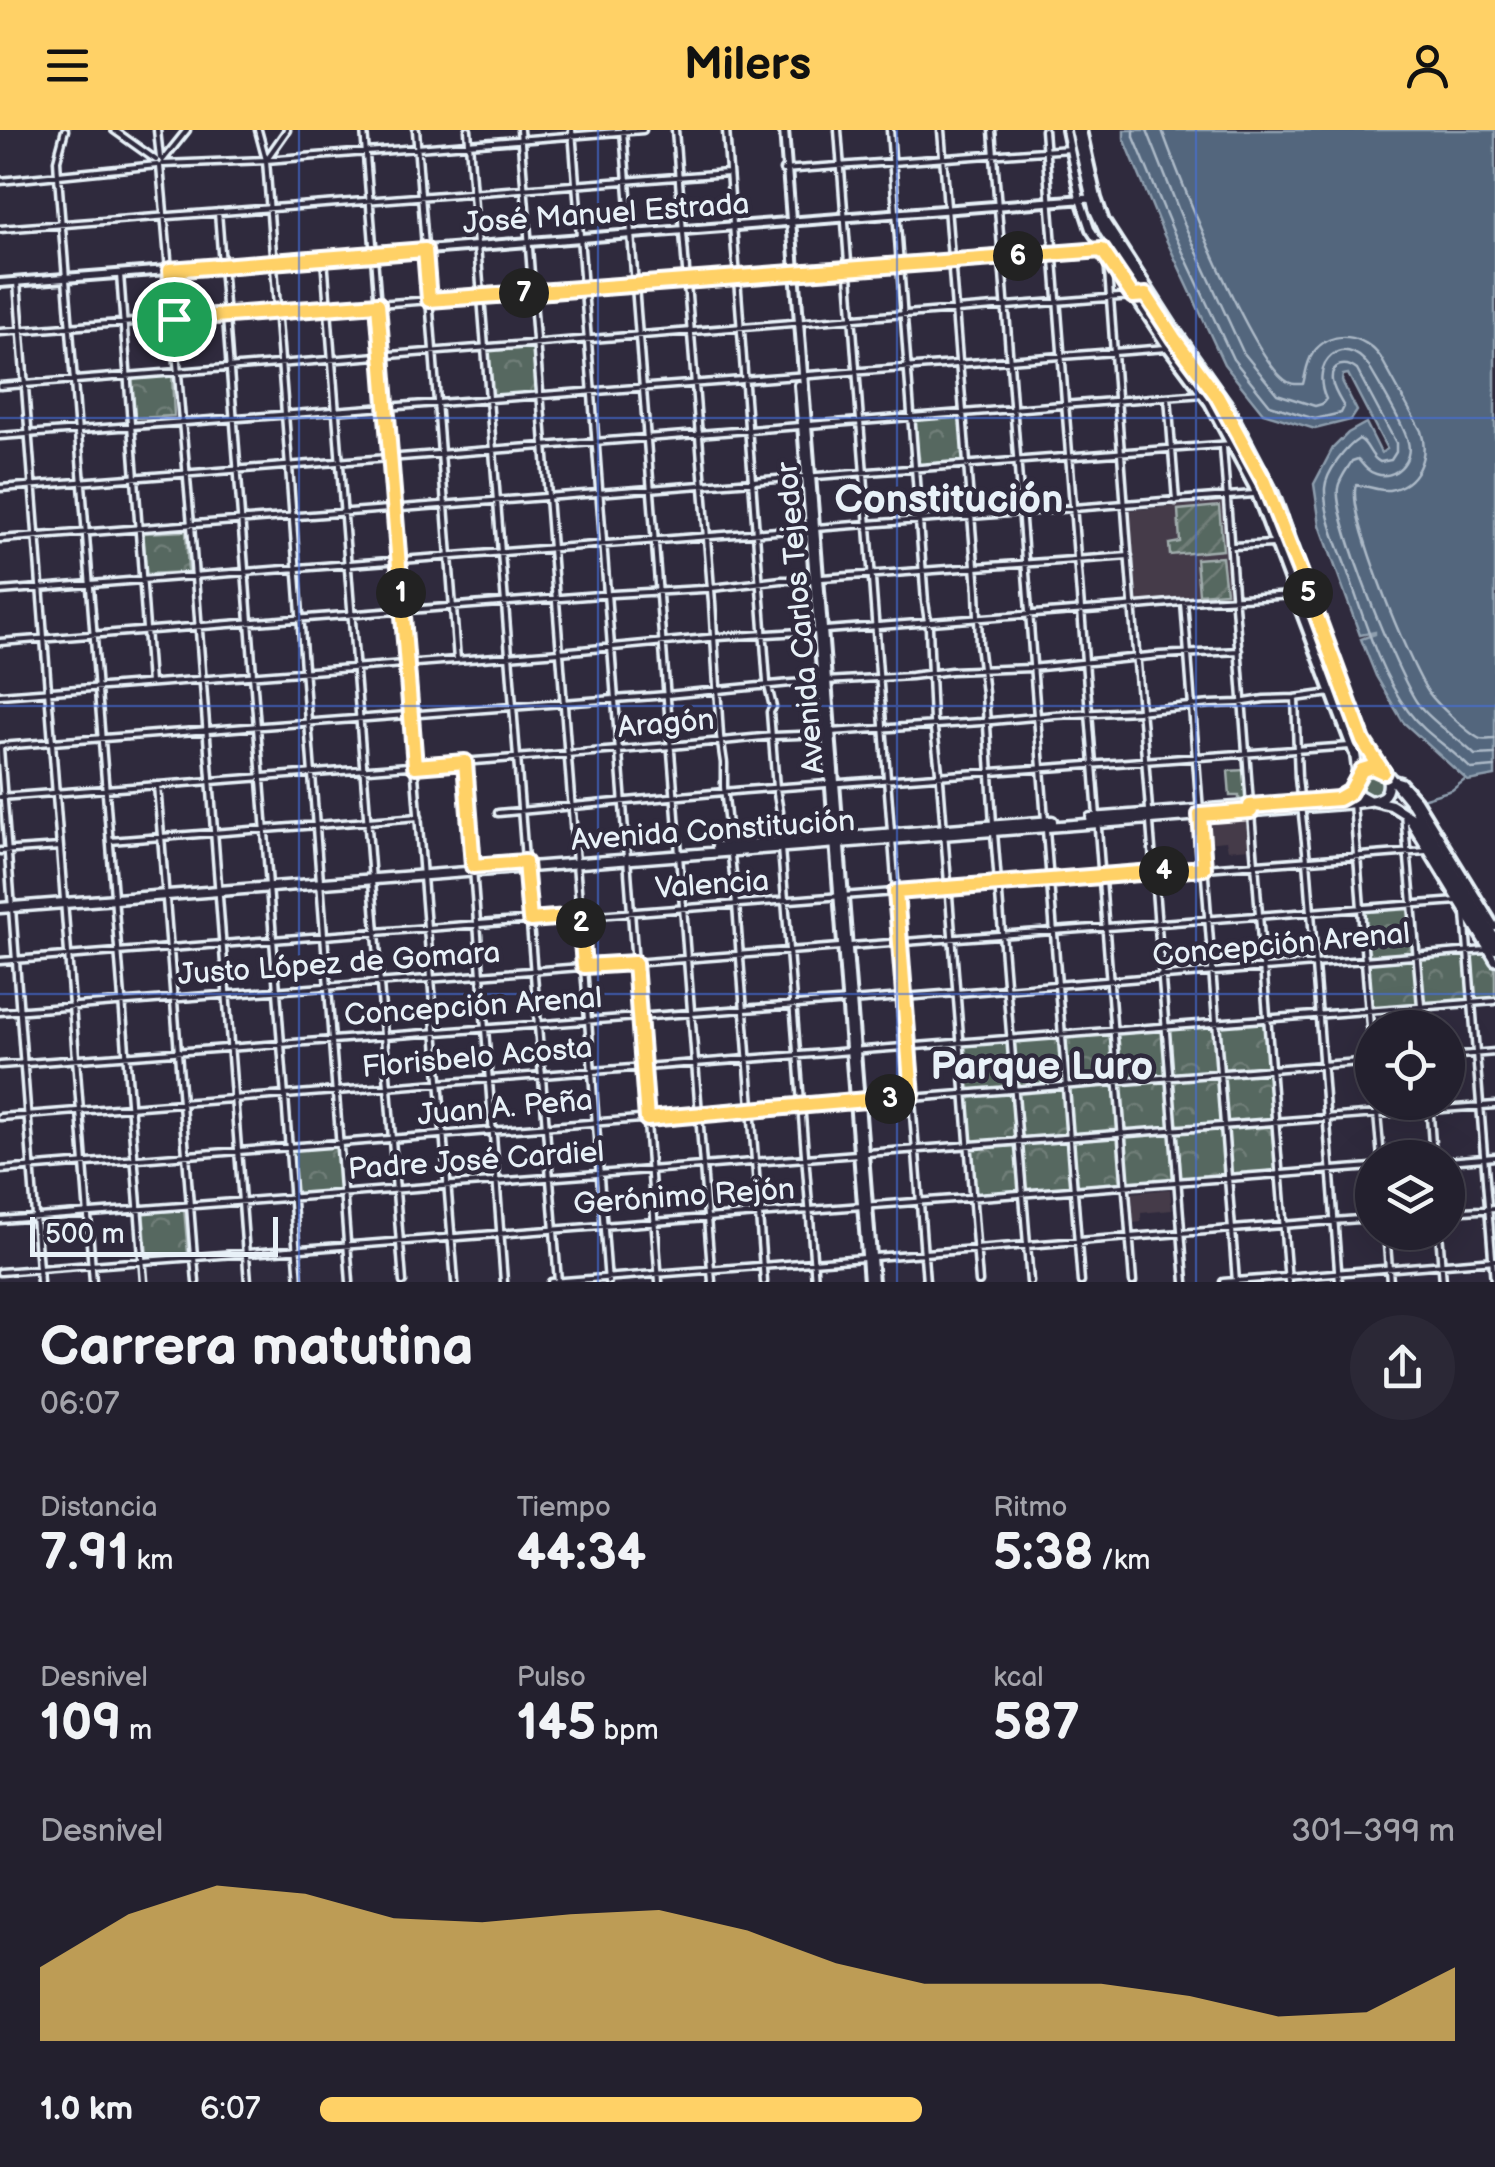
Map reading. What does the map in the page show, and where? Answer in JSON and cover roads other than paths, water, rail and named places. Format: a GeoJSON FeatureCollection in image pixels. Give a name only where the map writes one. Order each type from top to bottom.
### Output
{"type":"FeatureCollection","features":[{"type":"Feature","properties":{"kind":"main road","name":"Avenida Carlos Tejedor"},"geometry":{"type":"LineString","coordinates":[[782,130],[871,1282]]}},
{"type":"Feature","properties":{"kind":"main road"},"geometry":{"type":"LineString","coordinates":[[1074,130],[1070,149],[1104,232],[1143,295],[1217,396],[1265,494],[1352,731],[1359,795],[1404,812],[1418,824],[1495,961]]}},
{"type":"Feature","properties":{"kind":"main road"},"geometry":{"type":"LineString","coordinates":[[1074,130],[1089,199],[1090,229],[1104,252],[1143,295],[1168,348],[1203,394],[1227,445],[1265,494]]}},
{"type":"Feature","properties":{"kind":"main road","name":"José Manuel Estrada"},"geometry":{"type":"LineString","coordinates":[[0,283],[1089,199]]}},
{"type":"Feature","properties":{"kind":"main road"},"geometry":{"type":"LineString","coordinates":[[1284,543],[1295,595],[1356,758]]}},
{"type":"Feature","properties":{"kind":"main road"},"geometry":{"type":"LineString","coordinates":[[1284,543],[1311,600],[1363,741],[1412,804],[1495,939]]}},
{"type":"Feature","properties":{"kind":"main road"},"geometry":{"type":"LineString","coordinates":[[1355,782],[1368,767],[1400,782],[1417,800],[1495,927]]}},
{"type":"Feature","properties":{"kind":"main road"},"geometry":{"type":"LineString","coordinates":[[1372,800],[1386,793],[1386,775]]}},
{"type":"Feature","properties":{"kind":"main road","name":"Avenida Constitución"},"geometry":{"type":"LineString","coordinates":[[0,905],[1301,804],[1338,799],[1355,782]]}},
{"type":"Feature","properties":{"kind":"main road","name":"Avenida Constitución"},"geometry":{"type":"LineString","coordinates":[[1301,804],[1372,800]]}},
{"type":"Feature","properties":{"kind":"main road"},"geometry":{"type":"LineString","coordinates":[[1404,812],[1491,949]]}},
{"type":"Feature","properties":{"kind":"street"},"geometry":{"type":"LineString","coordinates":[[65,130],[57,160],[58,176],[144,1282]]}},
{"type":"Feature","properties":{"kind":"street"},"geometry":{"type":"LineString","coordinates":[[114,130],[160,162]]}},
{"type":"Feature","properties":{"kind":"street"},"geometry":{"type":"LineString","coordinates":[[157,130],[248,1282]]}},
{"type":"Feature","properties":{"kind":"street"},"geometry":{"type":"LineString","coordinates":[[160,162],[187,130]]}},
{"type":"Feature","properties":{"kind":"street"},"geometry":{"type":"LineString","coordinates":[[258,130],[266,160],[270,208],[350,1282]]}},
{"type":"Feature","properties":{"kind":"street"},"geometry":{"type":"LineString","coordinates":[[266,160],[287,130]]}},
{"type":"Feature","properties":{"kind":"street"},"geometry":{"type":"LineString","coordinates":[[364,130],[454,1282]]}},
{"type":"Feature","properties":{"kind":"street"},"geometry":{"type":"LineString","coordinates":[[416,130],[457,660]]}},
{"type":"Feature","properties":{"kind":"street"},"geometry":{"type":"LineString","coordinates":[[468,130],[554,1228],[555,1282],[1355,1219]]}},
{"type":"Feature","properties":{"kind":"street"},"geometry":{"type":"LineString","coordinates":[[520,130],[608,1280]]}},
{"type":"Feature","properties":{"kind":"street"},"geometry":{"type":"LineString","coordinates":[[0,181],[160,162],[266,160],[643,130]]}},
{"type":"Feature","properties":{"kind":"street"},"geometry":{"type":"LineString","coordinates":[[674,130],[764,1282]]}},
{"type":"Feature","properties":{"kind":"street"},"geometry":{"type":"LineString","coordinates":[[726,130],[814,1282]]}},
{"type":"Feature","properties":{"kind":"street"},"geometry":{"type":"LineString","coordinates":[[838,130],[926,1282]]}},
{"type":"Feature","properties":{"kind":"street"},"geometry":{"type":"LineString","coordinates":[[890,130],[979,1282]]}},
{"type":"Feature","properties":{"kind":"street"},"geometry":{"type":"LineString","coordinates":[[941,130],[1030,1282]]}},
{"type":"Feature","properties":{"kind":"street"},"geometry":{"type":"LineString","coordinates":[[992,130],[1081,1282]]}},
{"type":"Feature","properties":{"kind":"street"},"geometry":{"type":"LineString","coordinates":[[1044,130],[1132,1282]]}},
{"type":"Feature","properties":{"kind":"street"},"geometry":{"type":"LineString","coordinates":[[623,131],[712,1282]]}},
{"type":"Feature","properties":{"kind":"street"},"geometry":{"type":"LineString","coordinates":[[572,133],[659,1282]]}},
{"type":"Feature","properties":{"kind":"street"},"geometry":{"type":"LineString","coordinates":[[785,169],[1070,149]]}},
{"type":"Feature","properties":{"kind":"street"},"geometry":{"type":"LineString","coordinates":[[0,229],[729,172]]}},
{"type":"Feature","properties":{"kind":"street"},"geometry":{"type":"LineString","coordinates":[[218,212],[299,1282]]}},
{"type":"Feature","properties":{"kind":"street"},"geometry":{"type":"LineString","coordinates":[[0,332],[1104,252],[1185,1282]]}},
{"type":"Feature","properties":{"kind":"street"},"geometry":{"type":"LineString","coordinates":[[324,258],[403,1282]]}},
{"type":"Feature","properties":{"kind":"street"},"geometry":{"type":"LineString","coordinates":[[120,274],[150,684]]}},
{"type":"Feature","properties":{"kind":"street"},"geometry":{"type":"LineString","coordinates":[[17,282],[93,1282]]}},
{"type":"Feature","properties":{"kind":"street"},"geometry":{"type":"LineString","coordinates":[[0,386],[1143,295]]}},
{"type":"Feature","properties":{"kind":"street"},"geometry":{"type":"LineString","coordinates":[[0,436],[1168,348]]}},
{"type":"Feature","properties":{"kind":"street"},"geometry":{"type":"LineString","coordinates":[[0,488],[1203,394]]}},
{"type":"Feature","properties":{"kind":"street"},"geometry":{"type":"LineString","coordinates":[[1168,397],[1176,500]]}},
{"type":"Feature","properties":{"kind":"street"},"geometry":{"type":"LineString","coordinates":[[0,540],[1227,445],[1242,702],[1288,1280]]}},
{"type":"Feature","properties":{"kind":"street"},"geometry":{"type":"LineString","coordinates":[[0,592],[1265,494]]}},
{"type":"Feature","properties":{"kind":"street"},"geometry":{"type":"LineString","coordinates":[[1231,546],[1284,543]]}},
{"type":"Feature","properties":{"kind":"street"},"geometry":{"type":"LineString","coordinates":[[0,642],[1129,556]]}},
{"type":"Feature","properties":{"kind":"street"},"geometry":{"type":"LineString","coordinates":[[0,695],[828,628],[1295,595]]}},
{"type":"Feature","properties":{"kind":"street"},"geometry":{"type":"LineString","coordinates":[[1184,602],[1236,1282]]}},
{"type":"Feature","properties":{"kind":"street"},"geometry":{"type":"LineString","coordinates":[[40,1282],[0,745],[1239,651]]}},
{"type":"Feature","properties":{"kind":"street","name":"Aragón"},"geometry":{"type":"LineString","coordinates":[[2,797],[1331,693]]}},
{"type":"Feature","properties":{"kind":"street"},"geometry":{"type":"LineString","coordinates":[[1295,698],[1340,1282]]}},
{"type":"Feature","properties":{"kind":"street"},"geometry":{"type":"LineString","coordinates":[[498,813],[990,771],[1350,746]]}},
{"type":"Feature","properties":{"kind":"street"},"geometry":{"type":"LineString","coordinates":[[465,762],[504,1282]]}},
{"type":"Feature","properties":{"kind":"street"},"geometry":{"type":"LineString","coordinates":[[157,785],[196,1282]]}},
{"type":"Feature","properties":{"kind":"street"},"geometry":{"type":"LineString","coordinates":[[1353,803],[1370,1010]]}},
{"type":"Feature","properties":{"kind":"street"},"geometry":{"type":"LineString","coordinates":[[1404,812],[1422,1010]]}},
{"type":"Feature","properties":{"kind":"street"},"geometry":{"type":"LineString","coordinates":[[110,841],[419,817]]}},
{"type":"Feature","properties":{"kind":"street"},"geometry":{"type":"LineString","coordinates":[[0,851],[60,847]]}},
{"type":"Feature","properties":{"kind":"street","name":"Valencia"},"geometry":{"type":"LineString","coordinates":[[0,961],[1428,851]]}},
{"type":"Feature","properties":{"kind":"street","name":"Justo López de Gomara"},"geometry":{"type":"LineString","coordinates":[[0,1012],[1458,901]]}},
{"type":"Feature","properties":{"kind":"street"},"geometry":{"type":"LineString","coordinates":[[1465,912],[1484,1158],[1492,1209],[1494,1282]]}},
{"type":"Feature","properties":{"kind":"street","name":"Concepción Arenal"},"geometry":{"type":"LineString","coordinates":[[0,1065],[1491,949]]}},
{"type":"Feature","properties":{"kind":"street","name":"Florisbelo Acosta"},"geometry":{"type":"LineString","coordinates":[[1383,1010],[1495,1001]]}},
{"type":"Feature","properties":{"kind":"street","name":"Florisbelo Acosta"},"geometry":{"type":"LineString","coordinates":[[0,1117],[1355,1012]]}},
{"type":"Feature","properties":{"kind":"street"},"geometry":{"type":"LineString","coordinates":[[1465,1055],[1495,1052]]}},
{"type":"Feature","properties":{"kind":"street","name":"Juan A. Peña"},"geometry":{"type":"LineString","coordinates":[[0,1170],[1355,1063]]}},
{"type":"Feature","properties":{"kind":"street","name":"Padre José Cardiel"},"geometry":{"type":"LineString","coordinates":[[1465,1107],[1495,1105]]}},
{"type":"Feature","properties":{"kind":"street","name":"Padre José Cardiel"},"geometry":{"type":"LineString","coordinates":[[0,1220],[1355,1116]]}},
{"type":"Feature","properties":{"kind":"street"},"geometry":{"type":"LineString","coordinates":[[1465,1160],[1495,1158]]}},
{"type":"Feature","properties":{"kind":"street","name":"Gerónimo Rejón"},"geometry":{"type":"LineString","coordinates":[[0,1272],[1355,1168]]}},
{"type":"Feature","properties":{"kind":"street"},"geometry":{"type":"LineString","coordinates":[[1465,1211],[1492,1209]]}},
{"type":"Feature","properties":{"kind":"street"},"geometry":{"type":"LineString","coordinates":[[1387,1250],[1390,1282]]}},
{"type":"Feature","properties":{"kind":"street"},"geometry":{"type":"LineString","coordinates":[[1441,1250],[1443,1282]]}},
{"type":"Feature","properties":{"kind":"street"},"geometry":{"type":"LineString","coordinates":[[1223,1282],[1288,1280],[1494,1261]]}},
{"type":"Feature","properties":{"kind":"water"},"geometry":{"type":"Polygon","coordinates":[[[1124,130],[1495,130],[1495,776],[1468,781],[1403,722],[1376,676],[1361,639],[1375,632],[1360,635],[1320,525],[1314,484],[1333,448],[1366,423],[1381,453],[1387,449],[1348,374],[1343,375],[1342,381],[1357,411],[1351,420],[1315,429],[1263,413],[1224,364],[1164,235],[1124,130]]]}},
{"type":"Feature","properties":{"kind":"waterway"},"geometry":{"type":"LineString","coordinates":[[1425,798],[1452,790],[1466,779]]}},
{"type":"Feature","properties":{"kind":"district","name":"Constitución"},"geometry":{"type":"Point","coordinates":[949,498]}},
{"type":"Feature","properties":{"kind":"district","name":"Parque Luro"},"geometry":{"type":"Point","coordinates":[1042,1065]}}]}
